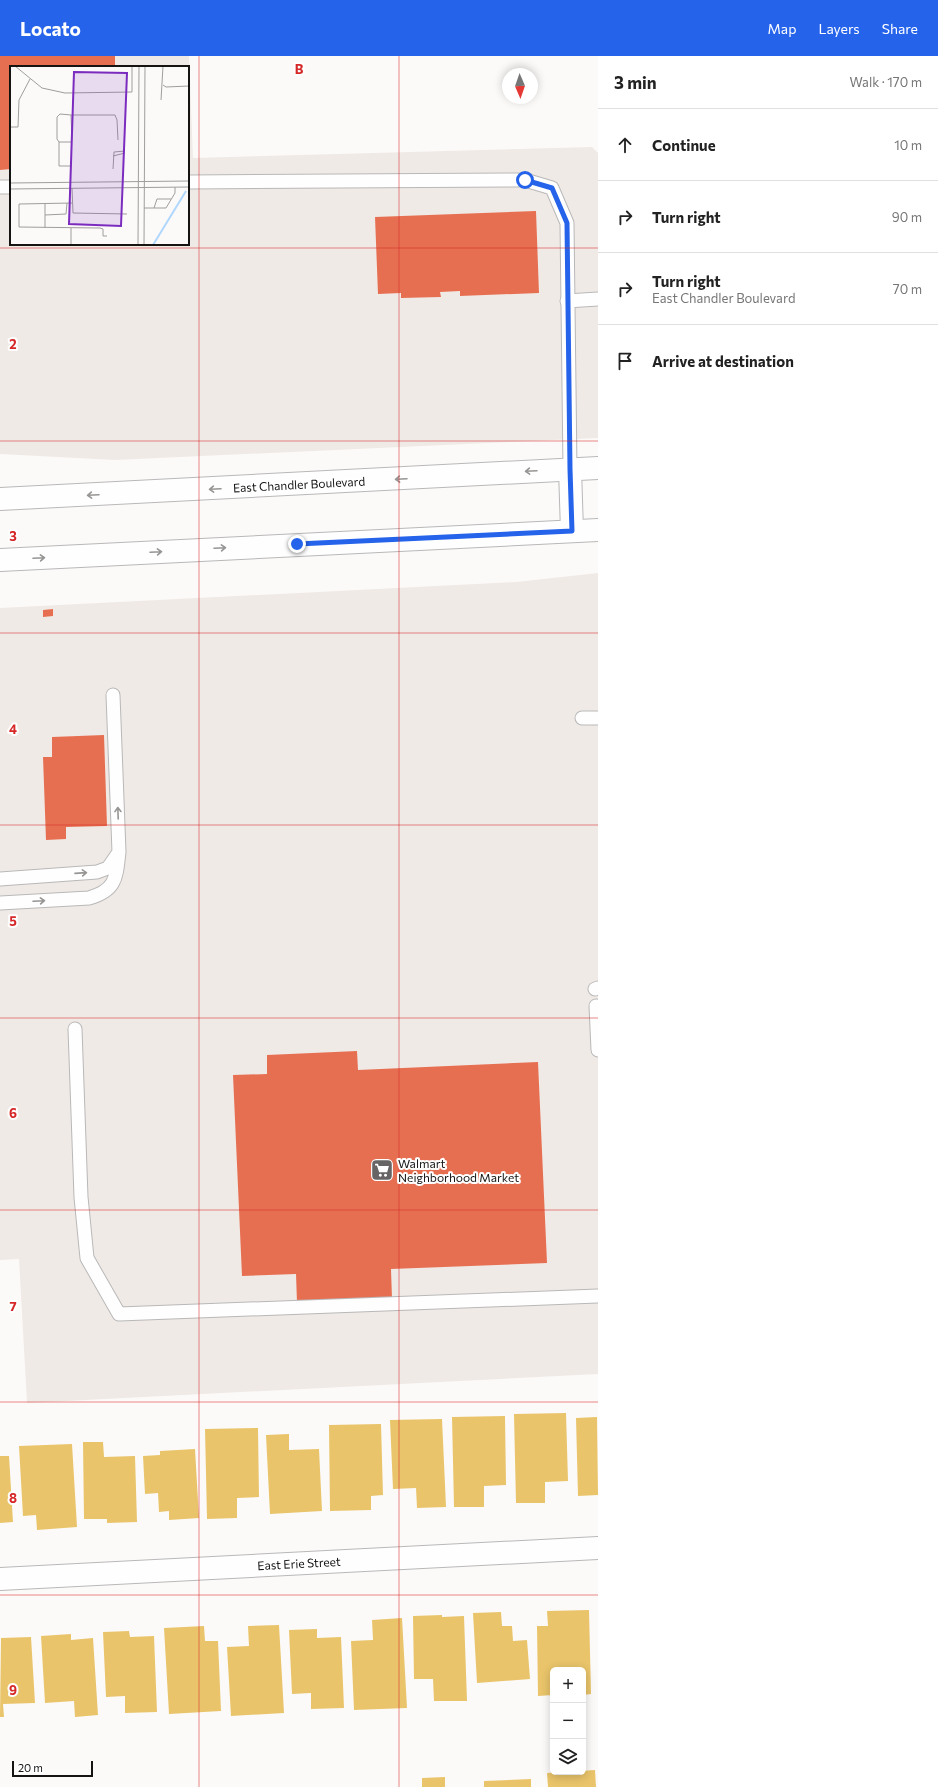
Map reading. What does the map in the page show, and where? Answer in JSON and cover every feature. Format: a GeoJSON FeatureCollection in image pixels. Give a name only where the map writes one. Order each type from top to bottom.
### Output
{"type":"FeatureCollection","features":[{"type":"Feature","properties":{"kind":"main road","name":"East Chandler Boulevard"},"geometry":{"type":"LineString","coordinates":[[0,499],[132,494],[598,468]]}},
{"type":"Feature","properties":{"kind":"main road"},"geometry":{"type":"LineString","coordinates":[[570,469],[572,531]]}},
{"type":"Feature","properties":{"kind":"main road"},"geometry":{"type":"LineString","coordinates":[[0,560],[598,530]]}},
{"type":"Feature","properties":{"kind":"main road","name":"East Erie Street"},"geometry":{"type":"LineString","coordinates":[[0,1579],[598,1548]]}},
{"type":"Feature","properties":{"kind":"lane"},"geometry":{"type":"LineString","coordinates":[[189,182],[525,180],[552,188],[567,223],[570,469]]}},
{"type":"Feature","properties":{"kind":"lane"},"geometry":{"type":"LineString","coordinates":[[567,301],[598,299]]}},
{"type":"Feature","properties":{"kind":"lane"},"geometry":{"type":"LineString","coordinates":[[0,903],[89,898],[101,894],[111,888],[116,876],[119,852],[113,696]]}},
{"type":"Feature","properties":{"kind":"lane"},"geometry":{"type":"LineString","coordinates":[[582,718],[598,718]]}},
{"type":"Feature","properties":{"kind":"lane"},"geometry":{"type":"LineString","coordinates":[[0,879],[97,872],[108,868],[119,852]]}},
{"type":"Feature","properties":{"kind":"lane"},"geometry":{"type":"LineString","coordinates":[[596,1006],[598,1050]]}},
{"type":"Feature","properties":{"kind":"lane"},"geometry":{"type":"LineString","coordinates":[[75,1029],[81,1197],[87,1258],[120,1314],[598,1296]]}},
{"type":"Feature","properties":{"kind":"shaded area"},"geometry":{"type":"Polygon","coordinates":[[[0,56],[189,56],[193,158],[592,147],[598,153],[598,438],[115,460],[0,454],[0,56]]]}},
{"type":"Feature","properties":{"kind":"shaded area"},"geometry":{"type":"Polygon","coordinates":[[[598,573],[598,1374],[27,1403],[19,1259],[0,1260],[0,608],[516,582],[598,573]]]}},
{"type":"Feature","properties":{"kind":"building: Homes"},"geometry":{"type":"Polygon","coordinates":[[[566,1413],[568,1481],[545,1482],[545,1503],[516,1503],[514,1414],[566,1413]]]}},
{"type":"Feature","properties":{"kind":"building: Homes"},"geometry":{"type":"Polygon","coordinates":[[[505,1416],[506,1485],[484,1486],[484,1507],[454,1507],[452,1417],[505,1416]]]}},
{"type":"Feature","properties":{"kind":"building: Homes"},"geometry":{"type":"Polygon","coordinates":[[[597,1417],[598,1495],[578,1496],[576,1418],[597,1417]]]}},
{"type":"Feature","properties":{"kind":"building: Homes"},"geometry":{"type":"Polygon","coordinates":[[[442,1419],[446,1507],[417,1508],[416,1488],[393,1489],[390,1420],[442,1419]]]}},
{"type":"Feature","properties":{"kind":"building: Homes"},"geometry":{"type":"Polygon","coordinates":[[[381,1424],[383,1495],[371,1496],[371,1510],[330,1511],[329,1425],[381,1424]]]}},
{"type":"Feature","properties":{"kind":"building: Homes"},"geometry":{"type":"Polygon","coordinates":[[[258,1428],[259,1497],[237,1498],[237,1518],[207,1519],[205,1429],[258,1428]]]}},
{"type":"Feature","properties":{"kind":"building: Homes"},"geometry":{"type":"Polygon","coordinates":[[[289,1434],[289,1450],[319,1449],[322,1511],[270,1514],[266,1435],[289,1434]]]}},
{"type":"Feature","properties":{"kind":"building: Homes"},"geometry":{"type":"Polygon","coordinates":[[[83,1442],[103,1442],[104,1457],[135,1456],[137,1522],[107,1523],[107,1519],[84,1519],[83,1442]]]}},
{"type":"Feature","properties":{"kind":"building: Homes"},"geometry":{"type":"Polygon","coordinates":[[[72,1444],[77,1527],[37,1530],[36,1515],[23,1516],[19,1446],[72,1444]]]}},
{"type":"Feature","properties":{"kind":"building: Homes"},"geometry":{"type":"Polygon","coordinates":[[[195,1449],[199,1518],[169,1520],[169,1511],[159,1512],[158,1493],[145,1494],[143,1456],[160,1455],[160,1451],[195,1449]]]}},
{"type":"Feature","properties":{"kind":"building: Homes"},"geometry":{"type":"Polygon","coordinates":[[[0,1456],[9,1456],[13,1522],[0,1523],[0,1456]]]}},
{"type":"Feature","properties":{"kind":"building: Homes"},"geometry":{"type":"Polygon","coordinates":[[[589,1610],[591,1694],[586,1695],[586,1667],[550,1667],[550,1695],[538,1696],[537,1626],[548,1626],[547,1611],[589,1610]]]}},
{"type":"Feature","properties":{"kind":"building: Homes"},"geometry":{"type":"Polygon","coordinates":[[[501,1612],[502,1626],[512,1626],[513,1641],[527,1640],[530,1679],[477,1683],[473,1613],[501,1612]]]}},
{"type":"Feature","properties":{"kind":"building: Homes"},"geometry":{"type":"Polygon","coordinates":[[[442,1615],[442,1617],[464,1616],[467,1701],[434,1701],[433,1679],[414,1679],[413,1616],[442,1615]]]}},
{"type":"Feature","properties":{"kind":"building: Homes"},"geometry":{"type":"Polygon","coordinates":[[[402,1618],[407,1708],[354,1710],[351,1641],[373,1640],[372,1620],[402,1618]]]}},
{"type":"Feature","properties":{"kind":"building: Homes"},"geometry":{"type":"Polygon","coordinates":[[[279,1625],[284,1713],[231,1716],[227,1647],[249,1646],[248,1626],[279,1625]]]}},
{"type":"Feature","properties":{"kind":"building: Homes"},"geometry":{"type":"Polygon","coordinates":[[[204,1626],[205,1641],[218,1641],[221,1711],[169,1714],[164,1628],[204,1626]]]}},
{"type":"Feature","properties":{"kind":"building: Homes"},"geometry":{"type":"Polygon","coordinates":[[[317,1629],[317,1638],[341,1637],[344,1708],[311,1709],[311,1693],[292,1694],[289,1630],[317,1629]]]}},
{"type":"Feature","properties":{"kind":"building: Homes"},"geometry":{"type":"Polygon","coordinates":[[[129,1631],[130,1637],[154,1636],[157,1712],[125,1713],[125,1696],[106,1697],[103,1632],[129,1631]]]}},
{"type":"Feature","properties":{"kind":"building: Homes"},"geometry":{"type":"Polygon","coordinates":[[[71,1634],[71,1640],[93,1638],[98,1715],[75,1717],[74,1701],[45,1703],[41,1636],[71,1634]]]}},
{"type":"Feature","properties":{"kind":"building: Homes"},"geometry":{"type":"Polygon","coordinates":[[[31,1637],[35,1703],[3,1704],[4,1717],[0,1717],[1,1638],[31,1637]]]}},
{"type":"Feature","properties":{"kind":"building: Homes"},"geometry":{"type":"Polygon","coordinates":[[[595,1770],[596,1787],[548,1787],[547,1773],[550,1773],[550,1775],[586,1775],[586,1771],[595,1770]]]}},
{"type":"Feature","properties":{"kind":"building: Homes"},"geometry":{"type":"Polygon","coordinates":[[[445,1777],[445,1787],[422,1787],[422,1778],[445,1777]]]}},
{"type":"Feature","properties":{"kind":"building: Homes"},"geometry":{"type":"Polygon","coordinates":[[[531,1779],[531,1787],[484,1787],[484,1781],[531,1779]]]}},
{"type":"Feature","properties":{"kind":"building: Shops"},"geometry":{"type":"Polygon","coordinates":[[[0,56],[115,56],[115,66],[10,66],[10,169],[0,170],[0,56]]]}},
{"type":"Feature","properties":{"kind":"building: Shops"},"geometry":{"type":"Polygon","coordinates":[[[536,211],[539,293],[460,296],[460,291],[440,292],[441,297],[401,298],[401,293],[378,294],[375,217],[536,211]]]}},
{"type":"Feature","properties":{"kind":"building: Shops"},"geometry":{"type":"Polygon","coordinates":[[[53,609],[53,616],[43,617],[43,610],[53,609]]]}},
{"type":"Feature","properties":{"kind":"building: Shops"},"geometry":{"type":"Polygon","coordinates":[[[104,735],[107,826],[66,827],[66,839],[46,840],[43,757],[52,757],[52,737],[104,735]]]}},
{"type":"Feature","properties":{"kind":"building: Shops"},"geometry":{"type":"Polygon","coordinates":[[[357,1051],[358,1070],[538,1062],[547,1263],[391,1269],[392,1299],[297,1303],[296,1274],[242,1276],[233,1075],[267,1074],[267,1055],[357,1051]]]}},
{"type":"Feature","properties":{"kind":"place","name":"Walmart Neighborhood Market"},"geometry":{"type":"Point","coordinates":[382,1170]}},
{"type":"Feature","properties":{"kind":"route"},"geometry":{"type":"LineString","coordinates":[[297,544],[572,531],[567,223],[552,188],[525,180]]}}]}
